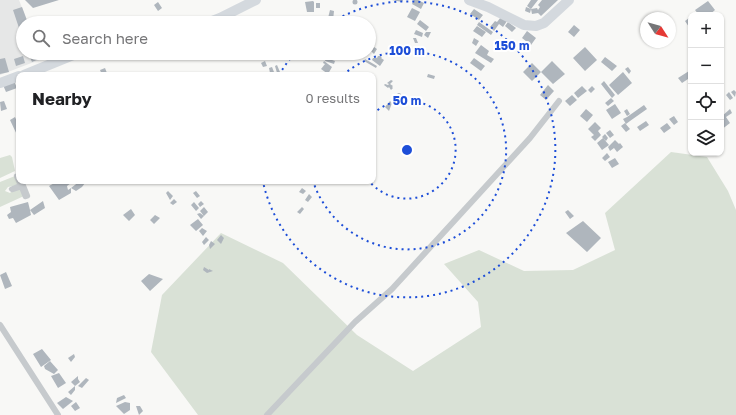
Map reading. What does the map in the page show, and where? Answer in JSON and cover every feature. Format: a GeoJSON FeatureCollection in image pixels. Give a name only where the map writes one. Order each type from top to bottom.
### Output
{"type":"FeatureCollection","features":[{"type":"Feature","properties":{"kind":"main road"},"geometry":{"type":"LineString","coordinates":[[224,16],[256,0]]}},
{"type":"Feature","properties":{"kind":"main road"},"geometry":{"type":"LineString","coordinates":[[468,0],[488,7],[524,25],[536,26],[544,23],[569,0]]}},
{"type":"Feature","properties":{"kind":"main road"},"geometry":{"type":"LineString","coordinates":[[31,72],[61,60]]}},
{"type":"Feature","properties":{"kind":"main road"},"geometry":{"type":"LineString","coordinates":[[0,82],[16,77]]}},
{"type":"Feature","properties":{"kind":"street"},"geometry":{"type":"LineString","coordinates":[[267,415],[355,322],[392,289],[530,138],[559,101]]}},
{"type":"Feature","properties":{"kind":"street"},"geometry":{"type":"LineString","coordinates":[[20,184],[11,189],[21,187],[25,197],[28,196],[23,184]]}},
{"type":"Feature","properties":{"kind":"street"},"geometry":{"type":"LineString","coordinates":[[0,325],[58,415]]}},
{"type":"Feature","properties":{"kind":"shaded area"},"geometry":{"type":"Polygon","coordinates":[[[0,0],[19,0],[25,16],[16,16],[16,60],[39,60],[0,75],[0,0]]]}},
{"type":"Feature","properties":{"kind":"shaded area"},"geometry":{"type":"Polygon","coordinates":[[[671,152],[688,154],[688,156],[707,157],[728,191],[736,210],[736,415],[198,415],[151,352],[162,295],[221,233],[283,263],[357,335],[413,371],[481,327],[478,302],[444,264],[479,250],[524,271],[573,270],[615,250],[605,213],[671,152]]]}},
{"type":"Feature","properties":{"kind":"shaded area"},"geometry":{"type":"Polygon","coordinates":[[[10,155],[12,157],[15,171],[0,178],[0,158],[10,155]]]}},
{"type":"Feature","properties":{"kind":"shaded area"},"geometry":{"type":"Polygon","coordinates":[[[15,176],[16,184],[18,185],[8,187],[5,191],[10,193],[20,189],[24,196],[0,207],[0,182],[15,176]]]}},
{"type":"Feature","properties":{"kind":"building"},"geometry":{"type":"Polygon","coordinates":[[[25,0],[59,0],[33,8],[25,0]]]}},
{"type":"Feature","properties":{"kind":"building"},"geometry":{"type":"Polygon","coordinates":[[[353,0],[357,0],[357,4],[353,4],[353,0]]]}},
{"type":"Feature","properties":{"kind":"building"},"geometry":{"type":"Polygon","coordinates":[[[392,0],[403,0],[402,2],[392,0]]]}},
{"type":"Feature","properties":{"kind":"building"},"geometry":{"type":"Polygon","coordinates":[[[414,0],[424,3],[421,9],[412,4],[414,0]]]}},
{"type":"Feature","properties":{"kind":"building"},"geometry":{"type":"Polygon","coordinates":[[[531,0],[538,0],[531,9],[527,6],[531,0]]]}},
{"type":"Feature","properties":{"kind":"building"},"geometry":{"type":"Polygon","coordinates":[[[542,0],[558,0],[541,16],[538,13],[532,14],[531,9],[537,8],[538,10],[540,7],[538,5],[542,0]]]}},
{"type":"Feature","properties":{"kind":"building"},"geometry":{"type":"Polygon","coordinates":[[[313,1],[314,12],[307,12],[305,2],[313,1]]]}},
{"type":"Feature","properties":{"kind":"building"},"geometry":{"type":"Polygon","coordinates":[[[708,1],[715,10],[713,12],[697,12],[695,10],[708,1]]]}},
{"type":"Feature","properties":{"kind":"building"},"geometry":{"type":"Polygon","coordinates":[[[158,2],[162,8],[158,11],[154,5],[158,2]]]}},
{"type":"Feature","properties":{"kind":"building"},"geometry":{"type":"Polygon","coordinates":[[[316,3],[320,3],[320,8],[316,8],[316,3]]]}},
{"type":"Feature","properties":{"kind":"building"},"geometry":{"type":"Polygon","coordinates":[[[22,7],[25,16],[16,16],[16,19],[13,10],[22,7]]]}},
{"type":"Feature","properties":{"kind":"building"},"geometry":{"type":"Polygon","coordinates":[[[526,7],[531,9],[530,13],[525,11],[526,7]]]}},
{"type":"Feature","properties":{"kind":"building"},"geometry":{"type":"Polygon","coordinates":[[[412,8],[420,12],[415,21],[407,17],[412,8]]]}},
{"type":"Feature","properties":{"kind":"building"},"geometry":{"type":"Polygon","coordinates":[[[474,9],[483,15],[479,20],[470,14],[474,9]]]}},
{"type":"Feature","properties":{"kind":"building"},"geometry":{"type":"Polygon","coordinates":[[[330,10],[334,11],[334,16],[328,16],[330,10]]]}},
{"type":"Feature","properties":{"kind":"building"},"geometry":{"type":"Polygon","coordinates":[[[501,17],[507,21],[503,27],[499,24],[494,31],[490,27],[501,17]]]}},
{"type":"Feature","properties":{"kind":"building"},"geometry":{"type":"Polygon","coordinates":[[[688,19],[688,26],[685,21],[688,19]]]}},
{"type":"Feature","properties":{"kind":"building"},"geometry":{"type":"Polygon","coordinates":[[[420,20],[429,27],[426,31],[417,24],[420,20]]]}},
{"type":"Feature","properties":{"kind":"building"},"geometry":{"type":"Polygon","coordinates":[[[479,22],[493,32],[491,35],[477,25],[479,22]]]}},
{"type":"Feature","properties":{"kind":"building"},"geometry":{"type":"Polygon","coordinates":[[[508,22],[516,28],[512,32],[505,26],[508,22]]]}},
{"type":"Feature","properties":{"kind":"building"},"geometry":{"type":"Polygon","coordinates":[[[574,25],[580,30],[574,37],[568,32],[574,25]]]}},
{"type":"Feature","properties":{"kind":"building"},"geometry":{"type":"Polygon","coordinates":[[[477,26],[486,32],[482,37],[473,31],[477,26]]]}},
{"type":"Feature","properties":{"kind":"building"},"geometry":{"type":"Polygon","coordinates":[[[416,30],[423,33],[422,37],[414,34],[416,30]]]}},
{"type":"Feature","properties":{"kind":"building"},"geometry":{"type":"Polygon","coordinates":[[[527,31],[536,38],[531,45],[522,38],[527,31]]]}},
{"type":"Feature","properties":{"kind":"building"},"geometry":{"type":"Polygon","coordinates":[[[426,32],[431,32],[428,38],[424,35],[426,32]]]}},
{"type":"Feature","properties":{"kind":"building"},"geometry":{"type":"Polygon","coordinates":[[[413,38],[416,38],[418,43],[415,43],[413,38]]]}},
{"type":"Feature","properties":{"kind":"building"},"geometry":{"type":"Polygon","coordinates":[[[474,38],[479,41],[476,46],[472,43],[474,38]]]}},
{"type":"Feature","properties":{"kind":"building"},"geometry":{"type":"Polygon","coordinates":[[[481,45],[489,51],[487,55],[494,59],[491,63],[475,53],[481,45]]]}},
{"type":"Feature","properties":{"kind":"building"},"geometry":{"type":"Polygon","coordinates":[[[585,47],[597,60],[585,71],[573,58],[585,47]]]}},
{"type":"Feature","properties":{"kind":"building"},"geometry":{"type":"Polygon","coordinates":[[[403,49],[403,52],[396,54],[395,51],[403,49]]]}},
{"type":"Feature","properties":{"kind":"building"},"geometry":{"type":"Polygon","coordinates":[[[380,56],[384,60],[380,66],[372,60],[376,60],[380,56]]]}},
{"type":"Feature","properties":{"kind":"building"},"geometry":{"type":"Polygon","coordinates":[[[605,57],[617,66],[612,71],[601,62],[605,57]]]}},
{"type":"Feature","properties":{"kind":"building"},"geometry":{"type":"Polygon","coordinates":[[[5,58],[9,72],[0,74],[0,59],[5,58]]]}},
{"type":"Feature","properties":{"kind":"building"},"geometry":{"type":"Polygon","coordinates":[[[474,58],[485,66],[481,71],[470,63],[474,58]]]}},
{"type":"Feature","properties":{"kind":"building"},"geometry":{"type":"Polygon","coordinates":[[[14,59],[24,60],[25,63],[16,66],[14,59]]]}},
{"type":"Feature","properties":{"kind":"building"},"geometry":{"type":"Polygon","coordinates":[[[332,60],[335,61],[334,64],[325,61],[332,60]]]}},
{"type":"Feature","properties":{"kind":"building"},"geometry":{"type":"Polygon","coordinates":[[[367,60],[377,66],[376,68],[364,61],[367,60]]]}},
{"type":"Feature","properties":{"kind":"building"},"geometry":{"type":"Polygon","coordinates":[[[265,61],[267,66],[263,67],[261,63],[265,61]]]}},
{"type":"Feature","properties":{"kind":"building"},"geometry":{"type":"Polygon","coordinates":[[[324,61],[332,67],[329,72],[325,72],[321,69],[325,64],[323,63],[324,61]]]}},
{"type":"Feature","properties":{"kind":"building"},"geometry":{"type":"Polygon","coordinates":[[[552,61],[565,74],[553,84],[541,72],[552,61]]]}},
{"type":"Feature","properties":{"kind":"building"},"geometry":{"type":"Polygon","coordinates":[[[532,63],[541,72],[532,81],[523,72],[532,63]]]}},
{"type":"Feature","properties":{"kind":"building"},"geometry":{"type":"Polygon","coordinates":[[[277,65],[280,72],[277,72],[275,66],[277,65]]]}},
{"type":"Feature","properties":{"kind":"building"},"geometry":{"type":"Polygon","coordinates":[[[272,67],[274,72],[270,72],[269,68],[272,67]]]}},
{"type":"Feature","properties":{"kind":"building"},"geometry":{"type":"Polygon","coordinates":[[[628,67],[631,71],[629,74],[625,69],[628,67]]]}},
{"type":"Feature","properties":{"kind":"building"},"geometry":{"type":"Polygon","coordinates":[[[105,68],[107,72],[101,72],[100,70],[105,68]]]}},
{"type":"Feature","properties":{"kind":"building"},"geometry":{"type":"Polygon","coordinates":[[[623,72],[632,83],[618,95],[609,85],[623,72]]]}},
{"type":"Feature","properties":{"kind":"building"},"geometry":{"type":"Polygon","coordinates":[[[688,72],[688,79],[682,83],[678,78],[688,72]]]}},
{"type":"Feature","properties":{"kind":"building"},"geometry":{"type":"Polygon","coordinates":[[[428,74],[435,76],[434,79],[427,77],[428,74]]]}},
{"type":"Feature","properties":{"kind":"building"},"geometry":{"type":"Polygon","coordinates":[[[391,80],[393,81],[390,84],[393,88],[391,90],[389,87],[388,88],[384,85],[388,85],[389,84],[387,83],[391,80]]]}},
{"type":"Feature","properties":{"kind":"building"},"geometry":{"type":"Polygon","coordinates":[[[14,81],[16,88],[6,92],[3,85],[14,81]]]}},
{"type":"Feature","properties":{"kind":"building"},"geometry":{"type":"Polygon","coordinates":[[[604,81],[615,95],[612,98],[601,84],[604,81]]]}},
{"type":"Feature","properties":{"kind":"building"},"geometry":{"type":"Polygon","coordinates":[[[548,85],[554,91],[546,100],[540,95],[548,85]]]}},
{"type":"Feature","properties":{"kind":"building"},"geometry":{"type":"Polygon","coordinates":[[[582,86],[587,91],[578,98],[574,93],[582,86]]]}},
{"type":"Feature","properties":{"kind":"building"},"geometry":{"type":"Polygon","coordinates":[[[592,86],[595,89],[591,93],[588,90],[592,86]]]}},
{"type":"Feature","properties":{"kind":"building"},"geometry":{"type":"Polygon","coordinates":[[[734,90],[736,92],[735,97],[731,92],[734,90]]]}},
{"type":"Feature","properties":{"kind":"building"},"geometry":{"type":"Polygon","coordinates":[[[729,92],[733,98],[730,100],[726,95],[729,92]]]}},
{"type":"Feature","properties":{"kind":"building"},"geometry":{"type":"Polygon","coordinates":[[[397,93],[401,93],[401,97],[397,97],[397,93]]]}},
{"type":"Feature","properties":{"kind":"building"},"geometry":{"type":"Polygon","coordinates":[[[572,95],[577,100],[570,106],[565,101],[572,95]]]}},
{"type":"Feature","properties":{"kind":"building"},"geometry":{"type":"Polygon","coordinates":[[[611,98],[614,101],[608,106],[605,103],[611,98]]]}},
{"type":"Feature","properties":{"kind":"building"},"geometry":{"type":"Polygon","coordinates":[[[4,101],[7,109],[1,111],[0,102],[4,101]]]}},
{"type":"Feature","properties":{"kind":"building"},"geometry":{"type":"Polygon","coordinates":[[[390,101],[392,103],[389,111],[385,107],[390,101]]]}},
{"type":"Feature","properties":{"kind":"building"},"geometry":{"type":"Polygon","coordinates":[[[615,104],[621,113],[612,119],[606,110],[615,104]]]}},
{"type":"Feature","properties":{"kind":"building"},"geometry":{"type":"Polygon","coordinates":[[[644,105],[647,109],[630,121],[627,117],[644,105]]]}},
{"type":"Feature","properties":{"kind":"building"},"geometry":{"type":"Polygon","coordinates":[[[586,109],[593,115],[587,122],[580,116],[586,109]]]}},
{"type":"Feature","properties":{"kind":"building"},"geometry":{"type":"Polygon","coordinates":[[[627,109],[630,114],[627,116],[624,111],[627,109]]]}},
{"type":"Feature","properties":{"kind":"building"},"geometry":{"type":"Polygon","coordinates":[[[730,109],[732,113],[726,117],[730,123],[724,128],[724,120],[724,114],[730,109]]]}},
{"type":"Feature","properties":{"kind":"building"},"geometry":{"type":"Polygon","coordinates":[[[674,116],[678,122],[674,125],[669,119],[674,116]]]}},
{"type":"Feature","properties":{"kind":"building"},"geometry":{"type":"Polygon","coordinates":[[[15,117],[16,133],[10,120],[15,117]]]}},
{"type":"Feature","properties":{"kind":"building"},"geometry":{"type":"Polygon","coordinates":[[[627,117],[630,121],[626,124],[623,119],[627,117]]]}},
{"type":"Feature","properties":{"kind":"building"},"geometry":{"type":"Polygon","coordinates":[[[646,121],[649,125],[640,131],[637,127],[646,121]]]}},
{"type":"Feature","properties":{"kind":"building"},"geometry":{"type":"Polygon","coordinates":[[[595,122],[601,128],[598,131],[601,135],[595,141],[591,137],[594,135],[588,129],[595,122]]]}},
{"type":"Feature","properties":{"kind":"building"},"geometry":{"type":"Polygon","coordinates":[[[625,123],[630,129],[626,132],[621,126],[625,123]]]}},
{"type":"Feature","properties":{"kind":"building"},"geometry":{"type":"Polygon","coordinates":[[[667,123],[671,128],[664,133],[660,128],[667,123]]]}},
{"type":"Feature","properties":{"kind":"building"},"geometry":{"type":"Polygon","coordinates":[[[610,130],[614,135],[610,138],[606,133],[610,130]]]}},
{"type":"Feature","properties":{"kind":"building"},"geometry":{"type":"Polygon","coordinates":[[[605,134],[608,138],[606,141],[602,137],[605,134]]]}},
{"type":"Feature","properties":{"kind":"building"},"geometry":{"type":"Polygon","coordinates":[[[603,138],[609,145],[602,150],[597,143],[603,138]]]}},
{"type":"Feature","properties":{"kind":"building"},"geometry":{"type":"Polygon","coordinates":[[[615,140],[623,147],[617,152],[614,148],[610,151],[608,147],[615,140]]]}},
{"type":"Feature","properties":{"kind":"building"},"geometry":{"type":"Polygon","coordinates":[[[607,153],[610,157],[605,161],[602,158],[607,153]]]}},
{"type":"Feature","properties":{"kind":"building"},"geometry":{"type":"Polygon","coordinates":[[[615,158],[619,164],[612,168],[608,162],[615,158]]]}},
{"type":"Feature","properties":{"kind":"building"},"geometry":{"type":"Polygon","coordinates":[[[53,184],[70,184],[67,186],[68,190],[71,188],[71,193],[59,200],[49,186],[53,184]]]}},
{"type":"Feature","properties":{"kind":"building"},"geometry":{"type":"Polygon","coordinates":[[[76,184],[84,184],[76,191],[71,188],[76,184]]]}},
{"type":"Feature","properties":{"kind":"building"},"geometry":{"type":"Polygon","coordinates":[[[302,188],[306,191],[303,194],[299,192],[302,188]]]}},
{"type":"Feature","properties":{"kind":"building"},"geometry":{"type":"Polygon","coordinates":[[[168,191],[173,196],[170,200],[166,193],[168,191]]]}},
{"type":"Feature","properties":{"kind":"building"},"geometry":{"type":"Polygon","coordinates":[[[196,191],[200,196],[197,198],[193,193],[196,191]]]}},
{"type":"Feature","properties":{"kind":"building"},"geometry":{"type":"Polygon","coordinates":[[[309,194],[312,197],[308,202],[305,200],[309,194]]]}},
{"type":"Feature","properties":{"kind":"building"},"geometry":{"type":"Polygon","coordinates":[[[174,199],[177,202],[173,205],[170,203],[174,199]]]}},
{"type":"Feature","properties":{"kind":"building"},"geometry":{"type":"Polygon","coordinates":[[[43,201],[45,208],[34,215],[30,210],[43,201]]]}},
{"type":"Feature","properties":{"kind":"building"},"geometry":{"type":"Polygon","coordinates":[[[201,201],[204,204],[200,207],[198,204],[201,201]]]}},
{"type":"Feature","properties":{"kind":"building"},"geometry":{"type":"Polygon","coordinates":[[[28,202],[31,215],[16,223],[13,218],[9,219],[7,215],[11,212],[10,207],[28,202]]]}},
{"type":"Feature","properties":{"kind":"building"},"geometry":{"type":"Polygon","coordinates":[[[194,202],[199,208],[196,211],[191,205],[194,202]]]}},
{"type":"Feature","properties":{"kind":"building"},"geometry":{"type":"Polygon","coordinates":[[[204,207],[208,212],[204,216],[200,211],[204,207]]]}},
{"type":"Feature","properties":{"kind":"building"},"geometry":{"type":"Polygon","coordinates":[[[302,207],[304,209],[300,214],[297,212],[302,207]]]}},
{"type":"Feature","properties":{"kind":"building"},"geometry":{"type":"Polygon","coordinates":[[[131,209],[135,215],[129,221],[123,215],[131,209]]]}},
{"type":"Feature","properties":{"kind":"building"},"geometry":{"type":"Polygon","coordinates":[[[568,210],[574,216],[570,219],[565,212],[568,210]]]}},
{"type":"Feature","properties":{"kind":"building"},"geometry":{"type":"Polygon","coordinates":[[[200,213],[204,216],[201,219],[197,214],[200,213]]]}},
{"type":"Feature","properties":{"kind":"building"},"geometry":{"type":"Polygon","coordinates":[[[155,215],[160,218],[154,224],[150,220],[155,215]]]}},
{"type":"Feature","properties":{"kind":"building"},"geometry":{"type":"Polygon","coordinates":[[[198,219],[203,225],[196,231],[190,225],[198,219]]]}},
{"type":"Feature","properties":{"kind":"building"},"geometry":{"type":"Polygon","coordinates":[[[583,221],[601,238],[587,252],[566,233],[583,221]]]}},
{"type":"Feature","properties":{"kind":"building"},"geometry":{"type":"Polygon","coordinates":[[[202,228],[207,231],[203,236],[199,231],[202,228]]]}},
{"type":"Feature","properties":{"kind":"building"},"geometry":{"type":"Polygon","coordinates":[[[221,235],[224,238],[221,244],[217,240],[221,235]]]}},
{"type":"Feature","properties":{"kind":"building"},"geometry":{"type":"Polygon","coordinates":[[[206,237],[209,240],[204,245],[202,242],[206,237]]]}},
{"type":"Feature","properties":{"kind":"building"},"geometry":{"type":"Polygon","coordinates":[[[211,241],[215,244],[210,249],[209,245],[211,241]]]}},
{"type":"Feature","properties":{"kind":"building"},"geometry":{"type":"Polygon","coordinates":[[[204,267],[213,271],[207,273],[203,270],[204,267]]]}},
{"type":"Feature","properties":{"kind":"building"},"geometry":{"type":"Polygon","coordinates":[[[6,272],[12,286],[5,289],[0,275],[6,272]]]}},
{"type":"Feature","properties":{"kind":"building"},"geometry":{"type":"Polygon","coordinates":[[[149,274],[163,279],[150,291],[141,281],[149,274]]]}},
{"type":"Feature","properties":{"kind":"building"},"geometry":{"type":"Polygon","coordinates":[[[42,349],[51,360],[41,367],[33,354],[42,349]]]}},
{"type":"Feature","properties":{"kind":"building"},"geometry":{"type":"Polygon","coordinates":[[[74,354],[75,357],[71,362],[68,358],[74,354]]]}},
{"type":"Feature","properties":{"kind":"building"},"geometry":{"type":"Polygon","coordinates":[[[50,361],[58,370],[54,374],[45,369],[44,366],[50,361]]]}},
{"type":"Feature","properties":{"kind":"building"},"geometry":{"type":"Polygon","coordinates":[[[59,373],[66,383],[58,388],[51,376],[59,373]]]}},
{"type":"Feature","properties":{"kind":"building"},"geometry":{"type":"Polygon","coordinates":[[[78,376],[80,382],[75,386],[71,382],[78,376]]]}},
{"type":"Feature","properties":{"kind":"building"},"geometry":{"type":"Polygon","coordinates":[[[86,378],[89,380],[82,388],[78,386],[86,378]]]}},
{"type":"Feature","properties":{"kind":"building"},"geometry":{"type":"Polygon","coordinates":[[[75,386],[75,390],[71,395],[68,392],[75,386]]]}},
{"type":"Feature","properties":{"kind":"building"},"geometry":{"type":"Polygon","coordinates":[[[124,395],[126,398],[116,403],[117,398],[124,395]]]}},
{"type":"Feature","properties":{"kind":"building"},"geometry":{"type":"Polygon","coordinates":[[[66,397],[73,401],[63,409],[57,403],[66,397]]]}},
{"type":"Feature","properties":{"kind":"building"},"geometry":{"type":"Polygon","coordinates":[[[76,402],[80,408],[75,411],[71,406],[76,402]]]}},
{"type":"Feature","properties":{"kind":"building"},"geometry":{"type":"Polygon","coordinates":[[[125,402],[130,403],[130,410],[124,414],[116,406],[125,402]]]}},
{"type":"Feature","properties":{"kind":"building"},"geometry":{"type":"Polygon","coordinates":[[[136,406],[140,406],[143,411],[139,415],[136,406]]]}}]}
